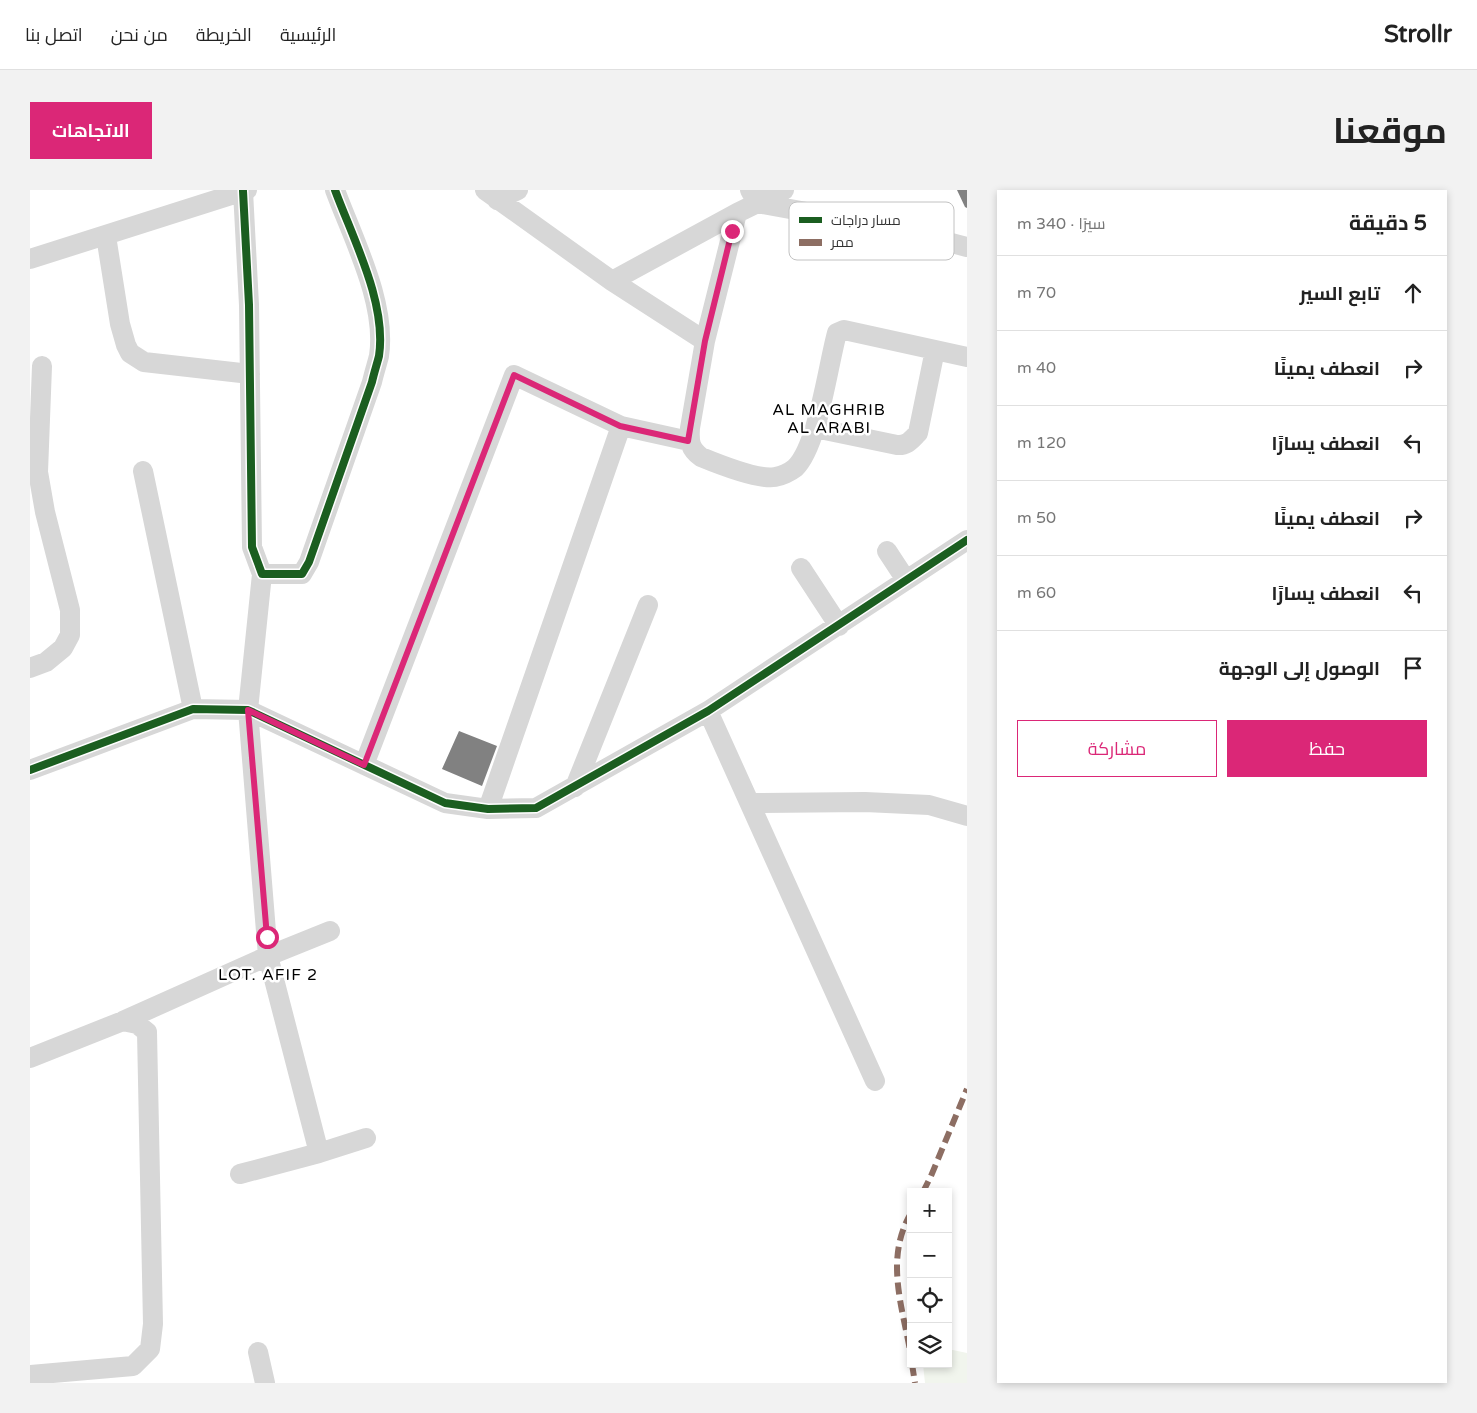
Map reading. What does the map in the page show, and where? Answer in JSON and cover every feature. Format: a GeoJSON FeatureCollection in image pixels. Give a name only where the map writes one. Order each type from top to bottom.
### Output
{"type":"FeatureCollection","features":[{"type":"Feature","properties":{"kind":"street"},"geometry":{"type":"LineString","coordinates":[[262,574],[302,574],[309,562],[372,382],[379,355],[379,329],[374,294],[335,190]]}},
{"type":"Feature","properties":{"kind":"street"},"geometry":{"type":"LineString","coordinates":[[491,195],[518,190]]}},
{"type":"Feature","properties":{"kind":"street"},"geometry":{"type":"LineString","coordinates":[[612,281],[736,213],[753,197],[784,190]]}},
{"type":"Feature","properties":{"kind":"street"},"geometry":{"type":"LineString","coordinates":[[30,259],[245,191],[249,305],[252,547],[262,574],[248,710],[268,956],[319,1153]]}},
{"type":"Feature","properties":{"kind":"street"},"geometry":{"type":"LineString","coordinates":[[491,195],[612,281],[705,341]]}},
{"type":"Feature","properties":{"kind":"street"},"geometry":{"type":"LineString","coordinates":[[753,197],[789,205]]}},
{"type":"Feature","properties":{"kind":"street"},"geometry":{"type":"LineString","coordinates":[[736,213],[705,341],[688,441],[694,451],[701,457],[762,477],[774,478],[796,467],[805,453],[815,428],[837,333],[844,330],[967,357]]}},
{"type":"Feature","properties":{"kind":"street"},"geometry":{"type":"LineString","coordinates":[[106,236],[120,324],[130,353],[144,362],[250,374]]}},
{"type":"Feature","properties":{"kind":"street"},"geometry":{"type":"LineString","coordinates":[[954,243],[967,246]]}},
{"type":"Feature","properties":{"kind":"street"},"geometry":{"type":"LineString","coordinates":[[815,428],[896,445],[903,446],[909,443],[918,433],[935,350]]}},
{"type":"Feature","properties":{"kind":"street"},"geometry":{"type":"LineString","coordinates":[[30,668],[46,662],[63,648],[70,635],[70,610],[45,512],[38,472],[42,366]]}},
{"type":"Feature","properties":{"kind":"street"},"geometry":{"type":"LineString","coordinates":[[364,765],[514,375],[620,426],[688,441]]}},
{"type":"Feature","properties":{"kind":"street"},"geometry":{"type":"LineString","coordinates":[[488,809],[620,426]]}},
{"type":"Feature","properties":{"kind":"street"},"geometry":{"type":"LineString","coordinates":[[143,471],[193,709]]}},
{"type":"Feature","properties":{"kind":"street"},"geometry":{"type":"LineString","coordinates":[[30,770],[193,709],[248,710],[445,803],[488,809],[536,808],[708,710],[967,540]]}},
{"type":"Feature","properties":{"kind":"street"},"geometry":{"type":"LineString","coordinates":[[886,551],[906,580]]}},
{"type":"Feature","properties":{"kind":"street"},"geometry":{"type":"LineString","coordinates":[[801,568],[838,626]]}},
{"type":"Feature","properties":{"kind":"street"},"geometry":{"type":"LineString","coordinates":[[575,787],[648,604]]}},
{"type":"Feature","properties":{"kind":"street"},"geometry":{"type":"LineString","coordinates":[[708,710],[875,1081]]}},
{"type":"Feature","properties":{"kind":"street"},"geometry":{"type":"LineString","coordinates":[[750,804],[865,802],[929,805],[965,818]]}},
{"type":"Feature","properties":{"kind":"street"},"geometry":{"type":"LineString","coordinates":[[30,1058],[123,1021],[268,956],[330,931]]}},
{"type":"Feature","properties":{"kind":"street"},"geometry":{"type":"LineString","coordinates":[[30,1375],[133,1366],[150,1350],[153,1324],[147,1032],[137,1024],[123,1021]]}},
{"type":"Feature","properties":{"kind":"street"},"geometry":{"type":"LineString","coordinates":[[240,1174],[319,1153],[366,1138]]}},
{"type":"Feature","properties":{"kind":"street"},"geometry":{"type":"LineString","coordinates":[[258,1352],[265,1383]]}},
{"type":"Feature","properties":{"kind":"shaded area"},"geometry":{"type":"Polygon","coordinates":[[[952,1350],[967,1353],[967,1383],[925,1383],[923,1368],[952,1368],[952,1350]]]}},
{"type":"Feature","properties":{"kind":"building"},"geometry":{"type":"Polygon","coordinates":[[[957,190],[967,190],[967,208],[965,207],[957,190]]]}},
{"type":"Feature","properties":{"kind":"building"},"geometry":{"type":"Polygon","coordinates":[[[459,731],[497,746],[482,786],[442,769],[459,731]]]}},
{"type":"Feature","properties":{"kind":"marked path"},"geometry":{"type":"LineString","coordinates":[[925,1188],[967,1089]]}},
{"type":"Feature","properties":{"kind":"marked path"},"geometry":{"type":"LineString","coordinates":[[907,1222],[898,1248],[897,1266],[900,1302],[907,1336]]}},
{"type":"Feature","properties":{"kind":"marked path"},"geometry":{"type":"LineString","coordinates":[[913,1368],[915,1383]]}},
{"type":"Feature","properties":{"kind":"cycle path"},"geometry":{"type":"LineString","coordinates":[[243,191],[249,305],[252,547],[262,574],[302,574],[309,562],[372,382],[379,356],[380,336],[373,293],[359,250],[335,190]]}},
{"type":"Feature","properties":{"kind":"cycle path"},"geometry":{"type":"LineString","coordinates":[[30,770],[193,709],[248,710],[445,803],[488,809],[536,808],[708,711],[967,540]]}},
{"type":"Feature","properties":{"kind":"district","name":"AL MAGHRIB AL ARABI"},"geometry":{"type":"Point","coordinates":[829,419]}},
{"type":"Feature","properties":{"kind":"district","name":"LOT. AFIF 2"},"geometry":{"type":"Point","coordinates":[268,975]}},
{"type":"Feature","properties":{"kind":"route"},"geometry":{"type":"LineString","coordinates":[[267,937],[248,710],[364,765],[514,375],[620,426],[688,441],[705,341],[732,231]]}}]}
